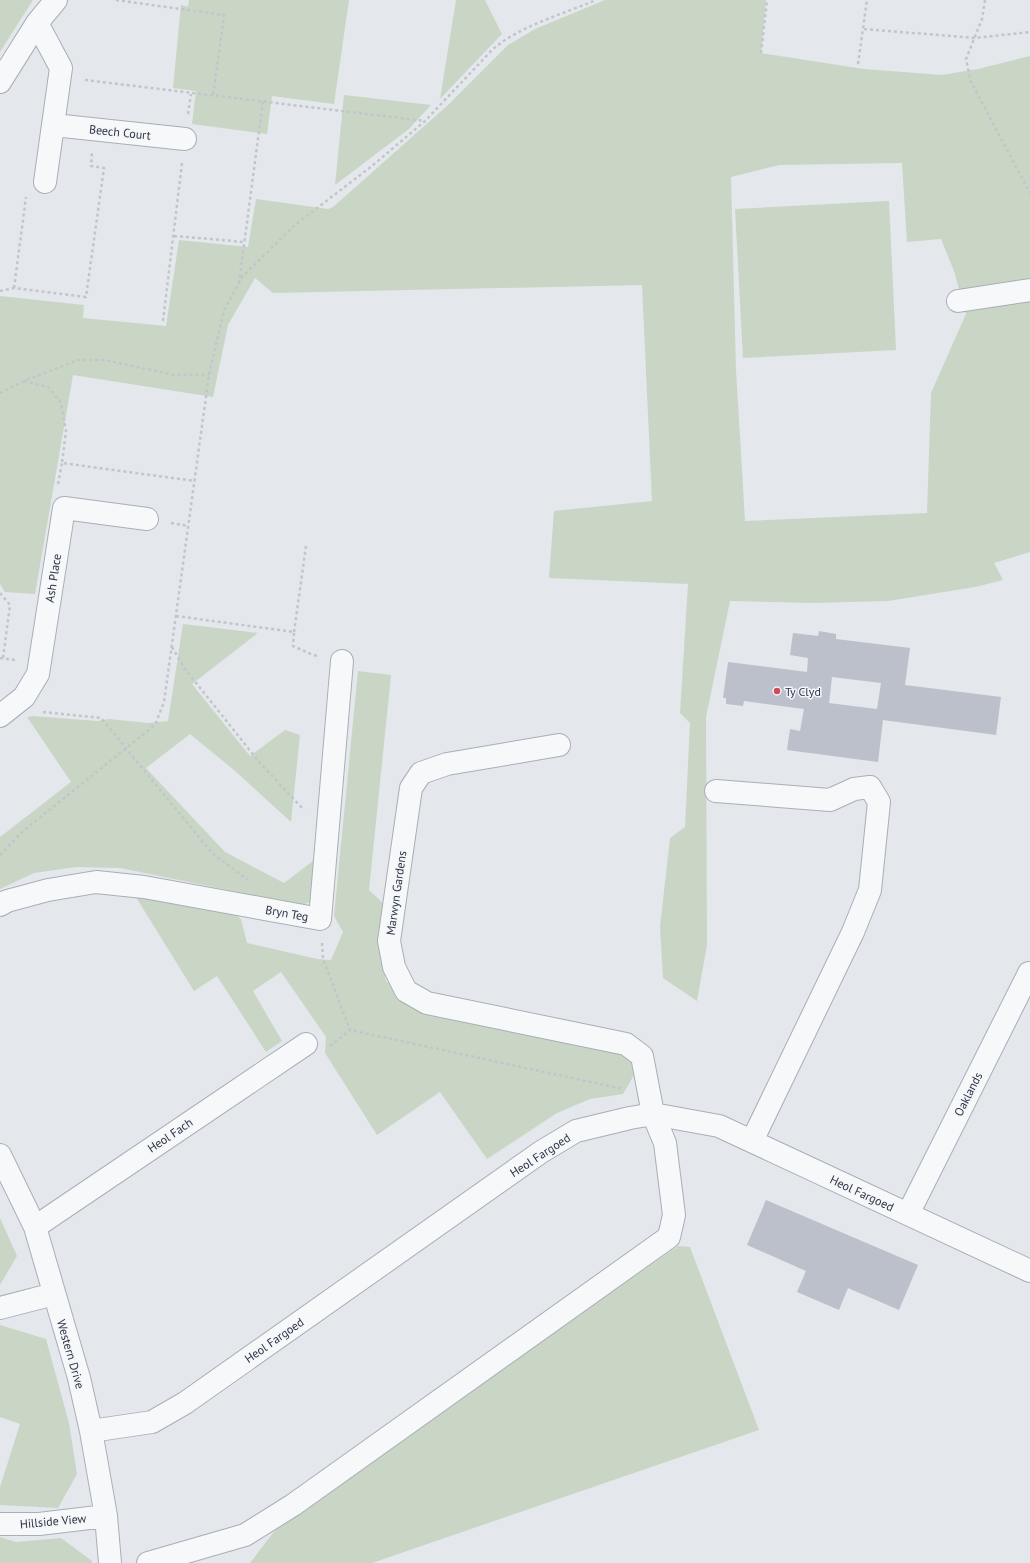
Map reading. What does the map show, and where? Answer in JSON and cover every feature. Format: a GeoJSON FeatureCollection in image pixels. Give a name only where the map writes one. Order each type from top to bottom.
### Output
{"type":"FeatureCollection","features":[{"type":"Feature","properties":{"kind":"street"},"geometry":{"type":"LineString","coordinates":[[0,82],[37,23],[56,0]]}},
{"type":"Feature","properties":{"kind":"street"},"geometry":{"type":"LineString","coordinates":[[37,23],[61,68],[45,182]]}},
{"type":"Feature","properties":{"kind":"street","name":"Beech Court"},"geometry":{"type":"LineString","coordinates":[[54,125],[185,139]]}},
{"type":"Feature","properties":{"kind":"street"},"geometry":{"type":"LineString","coordinates":[[958,301],[1030,290]]}},
{"type":"Feature","properties":{"kind":"street","name":"Ash Place"},"geometry":{"type":"LineString","coordinates":[[0,716],[24,697],[38,674],[64,508],[147,519]]}},
{"type":"Feature","properties":{"kind":"street","name":"Bryn Teg"},"geometry":{"type":"LineString","coordinates":[[0,905],[7,901],[48,890],[96,882],[144,887],[320,919],[342,661]]}},
{"type":"Feature","properties":{"kind":"street","name":"Marwyn Gardens"},"geometry":{"type":"LineString","coordinates":[[148,1563],[245,1535],[293,1505],[669,1237],[674,1215],[665,1143],[653,1114],[642,1056],[626,1044],[427,1003],[406,991],[394,967],[389,942],[411,788],[421,773],[447,764],[559,745]]}},
{"type":"Feature","properties":{"kind":"street"},"geometry":{"type":"LineString","coordinates":[[716,792],[830,800],[854,789],[870,787],[879,802],[870,890],[853,932],[752,1142]]}},
{"type":"Feature","properties":{"kind":"street","name":"Oaklands"},"geometry":{"type":"LineString","coordinates":[[908,1214],[1029,973]]}},
{"type":"Feature","properties":{"kind":"street","name":"Heol Fach"},"geometry":{"type":"LineString","coordinates":[[35,1227],[306,1044]]}},
{"type":"Feature","properties":{"kind":"street","name":"Heol Fargoed"},"geometry":{"type":"LineString","coordinates":[[91,1431],[152,1422],[185,1403],[541,1152],[576,1131],[653,1114],[719,1126],[1030,1271]]}},
{"type":"Feature","properties":{"kind":"street","name":"Western Drive"},"geometry":{"type":"LineString","coordinates":[[0,1155],[35,1227],[79,1378],[91,1431],[106,1516],[110,1563]]}},
{"type":"Feature","properties":{"kind":"street"},"geometry":{"type":"LineString","coordinates":[[0,1308],[54,1294]]}},
{"type":"Feature","properties":{"kind":"street","name":"Hillside View"},"geometry":{"type":"LineString","coordinates":[[0,1524],[39,1524],[106,1516]]}},
{"type":"Feature","properties":{"kind":"path"},"geometry":{"type":"LineString","coordinates":[[116,0],[224,15],[213,96]]}},
{"type":"Feature","properties":{"kind":"path"},"geometry":{"type":"LineString","coordinates":[[0,855],[22,832],[155,725],[164,702],[209,375],[224,310],[243,276],[295,225],[372,166],[425,121],[493,49],[502,42],[532,26],[596,0]]}},
{"type":"Feature","properties":{"kind":"path"},"geometry":{"type":"LineString","coordinates":[[761,53],[767,0]]}},
{"type":"Feature","properties":{"kind":"path"},"geometry":{"type":"LineString","coordinates":[[858,64],[867,0]]}},
{"type":"Feature","properties":{"kind":"path"},"geometry":{"type":"LineString","coordinates":[[985,0],[982,19],[976,38],[966,59],[971,82],[1030,193]]}},
{"type":"Feature","properties":{"kind":"path"},"geometry":{"type":"LineString","coordinates":[[864,29],[976,38],[1030,32]]}},
{"type":"Feature","properties":{"kind":"path"},"geometry":{"type":"LineString","coordinates":[[61,68],[86,81],[425,121]]}},
{"type":"Feature","properties":{"kind":"path"},"geometry":{"type":"LineString","coordinates":[[164,322],[191,94]]}},
{"type":"Feature","properties":{"kind":"path"},"geometry":{"type":"LineString","coordinates":[[238,285],[263,101]]}},
{"type":"Feature","properties":{"kind":"path"},"geometry":{"type":"LineString","coordinates":[[0,291],[14,288],[86,297],[104,168],[91,166],[94,129]]}},
{"type":"Feature","properties":{"kind":"path"},"geometry":{"type":"LineString","coordinates":[[14,288],[26,196],[45,182]]}},
{"type":"Feature","properties":{"kind":"path"},"geometry":{"type":"LineString","coordinates":[[174,236],[244,242]]}},
{"type":"Feature","properties":{"kind":"path"},"geometry":{"type":"LineString","coordinates":[[0,393],[24,381],[78,360],[104,360],[174,375],[209,375]]}},
{"type":"Feature","properties":{"kind":"path"},"geometry":{"type":"LineString","coordinates":[[24,381],[48,387],[61,403],[66,432],[62,463],[195,481]]}},
{"type":"Feature","properties":{"kind":"path"},"geometry":{"type":"LineString","coordinates":[[306,546],[293,646],[313,655],[342,661]]}},
{"type":"Feature","properties":{"kind":"path"},"geometry":{"type":"LineString","coordinates":[[0,593],[10,605],[3,658]]}},
{"type":"Feature","properties":{"kind":"path"},"geometry":{"type":"LineString","coordinates":[[176,616],[294,632]]}},
{"type":"Feature","properties":{"kind":"path"},"geometry":{"type":"LineString","coordinates":[[171,646],[185,669],[260,763],[328,836]]}},
{"type":"Feature","properties":{"kind":"path"},"geometry":{"type":"LineString","coordinates":[[24,697],[41,712],[100,718],[212,853],[254,884]]}},
{"type":"Feature","properties":{"kind":"path"},"geometry":{"type":"LineString","coordinates":[[320,919],[323,959],[350,1030],[630,1090],[653,1114]]}},
{"type":"Feature","properties":{"kind":"green space"},"geometry":{"type":"Polygon","coordinates":[[[0,0],[33,0],[0,52],[0,0]]]}},
{"type":"Feature","properties":{"kind":"green space"},"geometry":{"type":"Polygon","coordinates":[[[189,0],[349,0],[334,104],[272,96],[267,134],[192,124],[196,91],[173,88],[181,5],[188,7],[189,0]]]}},
{"type":"Feature","properties":{"kind":"green space"},"geometry":{"type":"Polygon","coordinates":[[[456,0],[485,0],[502,34],[440,99],[456,0]]]}},
{"type":"Feature","properties":{"kind":"green space"},"geometry":{"type":"Polygon","coordinates":[[[605,0],[766,0],[761,53],[864,69],[942,75],[978,69],[1030,56],[1030,552],[994,563],[1003,580],[975,587],[888,601],[812,603],[730,601],[706,717],[707,945],[697,1001],[663,978],[660,927],[670,838],[685,827],[690,723],[680,713],[688,584],[549,578],[554,511],[652,501],[642,285],[273,293],[255,278],[228,325],[213,397],[73,375],[35,594],[5,592],[0,584],[0,296],[84,305],[83,318],[166,326],[179,240],[248,247],[256,199],[328,209],[333,207],[448,105],[508,45],[535,29],[605,0]],[[902,163],[779,165],[731,177],[736,370],[745,521],[927,513],[931,393],[966,314],[954,271],[941,239],[907,242],[902,163]]]}},
{"type":"Feature","properties":{"kind":"green space"},"geometry":{"type":"Polygon","coordinates":[[[344,95],[431,105],[409,129],[335,185],[344,95]]]}},
{"type":"Feature","properties":{"kind":"green space"},"geometry":{"type":"Polygon","coordinates":[[[889,201],[896,350],[743,358],[735,209],[889,201]]]}},
{"type":"Feature","properties":{"kind":"green space"},"geometry":{"type":"Polygon","coordinates":[[[183,624],[258,633],[192,684],[250,756],[285,730],[300,735],[291,822],[234,770],[190,734],[146,768],[225,852],[284,883],[317,858],[313,901],[302,905],[120,868],[76,867],[34,873],[0,889],[0,837],[71,782],[27,717],[33,716],[98,721],[109,719],[148,723],[168,721],[183,624]]]}},
{"type":"Feature","properties":{"kind":"green space"},"geometry":{"type":"Polygon","coordinates":[[[358,671],[391,675],[369,890],[387,907],[380,949],[386,981],[416,1004],[624,1049],[631,1062],[634,1075],[623,1094],[590,1099],[557,1113],[487,1159],[440,1092],[377,1135],[325,1053],[326,1037],[281,972],[253,991],[282,1041],[266,1052],[217,976],[194,991],[134,894],[232,912],[241,919],[247,943],[317,959],[331,960],[343,932],[334,916],[358,671]]]}},
{"type":"Feature","properties":{"kind":"green space"},"geometry":{"type":"Polygon","coordinates":[[[0,1218],[17,1256],[0,1285],[0,1218]]]}},
{"type":"Feature","properties":{"kind":"green space"},"geometry":{"type":"Polygon","coordinates":[[[678,1246],[690,1247],[759,1430],[372,1563],[250,1563],[276,1529],[495,1373],[678,1246]]]}},
{"type":"Feature","properties":{"kind":"green space"},"geometry":{"type":"Polygon","coordinates":[[[0,1325],[46,1339],[69,1423],[77,1474],[58,1508],[0,1505],[0,1487],[20,1424],[0,1417],[0,1325]]]}},
{"type":"Feature","properties":{"kind":"green space"},"geometry":{"type":"Polygon","coordinates":[[[0,1537],[16,1542],[61,1538],[92,1561],[92,1563],[0,1563],[0,1537]]]}},
{"type":"Feature","properties":{"kind":"building","name":"Ty Clyd"},"geometry":{"type":"Polygon","coordinates":[[[819,631],[836,634],[836,639],[910,648],[905,685],[1001,697],[996,735],[883,720],[878,762],[787,750],[790,729],[800,731],[804,709],[744,701],[743,706],[726,704],[726,698],[723,698],[728,662],[807,672],[808,658],[790,655],[793,633],[818,636],[819,631]],[[832,677],[829,703],[877,709],[881,683],[832,677]]]}},
{"type":"Feature","properties":{"kind":"building"},"geometry":{"type":"Polygon","coordinates":[[[766,1200],[918,1265],[899,1310],[848,1288],[839,1310],[797,1292],[806,1271],[747,1245],[766,1200]]]}},
{"type":"Feature","properties":{"kind":"place","name":"Ty Clyd"},"geometry":{"type":"Point","coordinates":[777,691]}}]}
